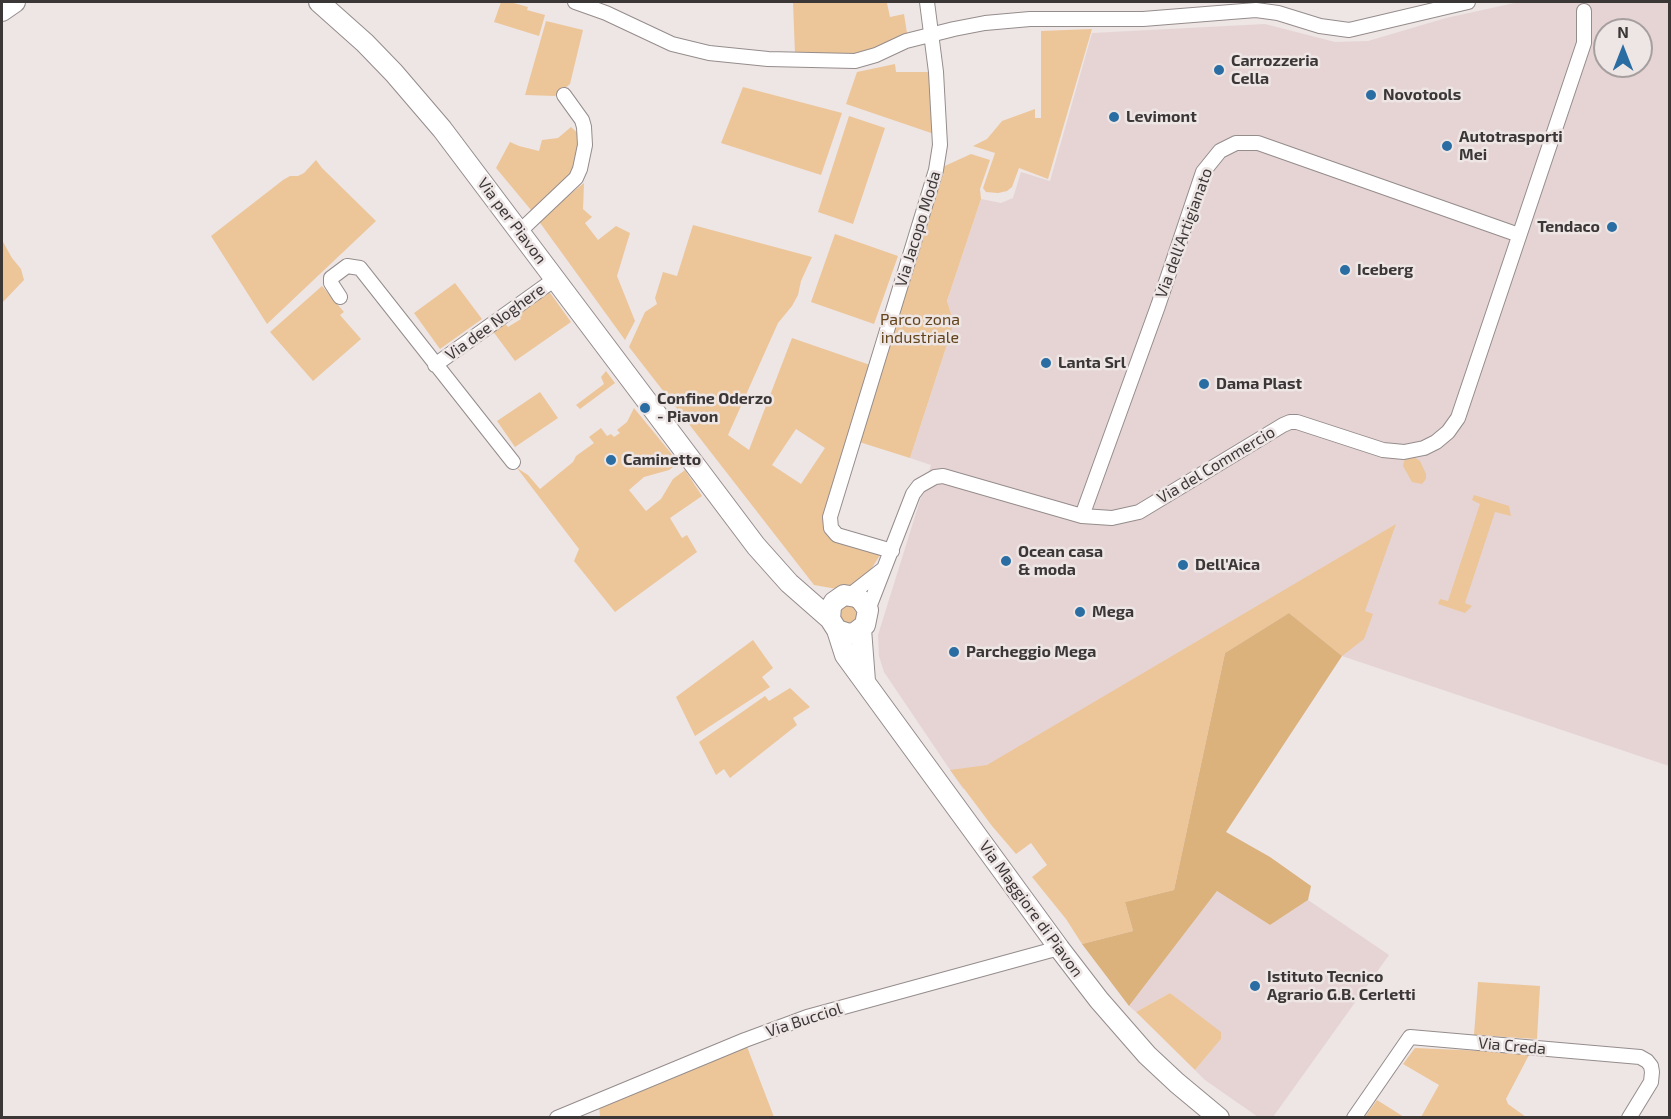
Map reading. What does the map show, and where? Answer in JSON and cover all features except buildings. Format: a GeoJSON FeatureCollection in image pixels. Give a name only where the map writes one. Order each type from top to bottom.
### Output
{"type":"FeatureCollection","features":[{"type":"Feature","properties":{"kind":"main road"},"geometry":{"type":"LineString","coordinates":[[2,11],[15,2]]}},
{"type":"Feature","properties":{"kind":"main road","name":"Via per Piavon"},"geometry":{"type":"LineString","coordinates":[[319,2],[365,43],[442,129],[756,546],[789,583],[838,611]]}},
{"type":"Feature","properties":{"kind":"main road"},"geometry":{"type":"LineString","coordinates":[[865,620],[849,634],[838,611],[861,600],[865,620],[865,681]]}},
{"type":"Feature","properties":{"kind":"main road","name":"Via Maggiore di Piavon"},"geometry":{"type":"LineString","coordinates":[[838,611],[845,655],[1059,948],[1099,1000],[1147,1055],[1219,1118]]}},
{"type":"Feature","properties":{"kind":"street"},"geometry":{"type":"LineString","coordinates":[[575,2],[672,44],[709,53],[768,59],[855,61],[932,34],[985,23],[1030,19],[1143,19],[1256,10],[1278,13],[1320,26],[1349,30],[1468,2]]}},
{"type":"Feature","properties":{"kind":"street"},"geometry":{"type":"LineString","coordinates":[[927,2],[932,34]]}},
{"type":"Feature","properties":{"kind":"street","name":"Via del Commercio"},"geometry":{"type":"LineString","coordinates":[[865,620],[913,494],[919,486],[935,477],[943,476],[1082,516],[1112,518],[1139,512],[1283,424],[1290,422],[1297,422],[1383,450],[1411,452],[1436,442],[1448,432],[1458,418],[1584,43],[1584,11]]}},
{"type":"Feature","properties":{"kind":"street","name":"Via Jacopo Moda"},"geometry":{"type":"LineString","coordinates":[[892,551],[837,535],[831,528],[830,517],[936,170],[940,145],[932,34]]}},
{"type":"Feature","properties":{"kind":"street"},"geometry":{"type":"LineString","coordinates":[[519,232],[576,178],[580,169],[585,149],[584,127],[582,120],[564,95]]}},
{"type":"Feature","properties":{"kind":"street","name":"Via dell'Artigianato"},"geometry":{"type":"LineString","coordinates":[[1082,516],[1158,306],[1203,172],[1220,151],[1236,143],[1258,143],[1520,235]]}},
{"type":"Feature","properties":{"kind":"street","name":"Via dee Noghere"},"geometry":{"type":"LineString","coordinates":[[340,297],[331,283],[331,278],[347,266],[360,268],[513,462]]}},
{"type":"Feature","properties":{"kind":"street","name":"Via dee Noghere"},"geometry":{"type":"LineString","coordinates":[[435,365],[555,279]]}},
{"type":"Feature","properties":{"kind":"street","name":"Via del Commercio"},"geometry":{"type":"LineString","coordinates":[[838,611],[883,569]]}},
{"type":"Feature","properties":{"kind":"street","name":"Via Bucciol"},"geometry":{"type":"LineString","coordinates":[[557,1118],[745,1040],[807,1017],[1059,948]]}},
{"type":"Feature","properties":{"kind":"street","name":"Via Creda"},"geometry":{"type":"LineString","coordinates":[[1354,1118],[1410,1037],[1640,1058],[1651,1066],[1651,1082],[1629,1118]]}},
{"type":"Feature","properties":{"kind":"shaded area"},"geometry":{"type":"Polygon","coordinates":[[[1519,2],[1669,2],[1669,766],[1342,656],[1289,613],[1228,651],[963,789],[884,672],[879,656],[878,635],[931,465],[910,458],[954,323],[947,301],[981,199],[1001,203],[1013,198],[1021,172],[1050,181],[1092,33],[1265,24],[1335,42],[1368,41],[1446,18],[1519,2]]]}},
{"type":"Feature","properties":{"kind":"shaded area"},"geometry":{"type":"Polygon","coordinates":[[[1289,613],[1342,656],[1226,832],[1270,857],[1311,886],[1308,900],[1270,925],[1217,891],[1129,1006],[1082,944],[1133,931],[1125,902],[1174,890],[1225,653],[1289,613]]]}},
{"type":"Feature","properties":{"kind":"shaded area"},"geometry":{"type":"Polygon","coordinates":[[[1217,891],[1270,925],[1308,900],[1389,955],[1273,1117],[1258,1117],[1205,1080],[1195,1070],[1221,1039],[1170,993],[1136,1012],[1129,1006],[1217,891]]]}},
{"type":"Feature","properties":{"kind":"green space"},"geometry":{"type":"Polygon","coordinates":[[[501,2],[528,7],[527,10],[545,15],[539,36],[494,22],[501,2]]]}},
{"type":"Feature","properties":{"kind":"green space"},"geometry":{"type":"Polygon","coordinates":[[[793,2],[893,2],[887,3],[890,17],[904,14],[907,33],[879,49],[857,55],[795,54],[793,2]]]}},
{"type":"Feature","properties":{"kind":"green space"},"geometry":{"type":"Polygon","coordinates":[[[546,21],[583,30],[570,84],[555,96],[525,95],[546,21]]]}},
{"type":"Feature","properties":{"kind":"green space"},"geometry":{"type":"Polygon","coordinates":[[[1092,29],[1048,179],[1019,168],[1012,187],[1007,191],[986,192],[983,188],[995,153],[973,146],[987,139],[1002,121],[1035,109],[1035,118],[1041,118],[1041,31],[1092,29]]]}},
{"type":"Feature","properties":{"kind":"green space"},"geometry":{"type":"Polygon","coordinates":[[[895,64],[896,72],[936,72],[940,136],[846,104],[857,72],[895,64]]]}},
{"type":"Feature","properties":{"kind":"green space"},"geometry":{"type":"Polygon","coordinates":[[[743,87],[842,113],[821,175],[721,143],[743,87]]]}},
{"type":"Feature","properties":{"kind":"green space"},"geometry":{"type":"Polygon","coordinates":[[[849,116],[885,128],[853,224],[818,212],[849,116]]]}},
{"type":"Feature","properties":{"kind":"green space"},"geometry":{"type":"Polygon","coordinates":[[[571,127],[585,140],[582,164],[536,216],[496,168],[510,142],[539,151],[542,140],[558,138],[571,127]]]}},
{"type":"Feature","properties":{"kind":"green space","name":"Parco zona industriale"},"geometry":{"type":"Polygon","coordinates":[[[971,154],[990,160],[980,189],[981,199],[947,301],[954,323],[910,458],[853,440],[831,527],[884,549],[868,574],[853,585],[837,589],[814,585],[629,347],[645,312],[657,304],[655,298],[663,272],[677,276],[693,225],[812,257],[801,281],[798,295],[778,323],[728,435],[749,450],[792,338],[876,367],[936,170],[971,154]],[[796,429],[772,465],[801,484],[825,448],[796,429]]]}},
{"type":"Feature","properties":{"kind":"green space"},"geometry":{"type":"Polygon","coordinates":[[[316,160],[376,221],[267,324],[211,236],[283,180],[304,173],[316,160]]]}},
{"type":"Feature","properties":{"kind":"green space"},"geometry":{"type":"Polygon","coordinates":[[[584,183],[583,209],[592,217],[585,223],[598,240],[616,226],[630,233],[617,276],[635,321],[625,340],[538,220],[584,183]]]}},
{"type":"Feature","properties":{"kind":"green space"},"geometry":{"type":"Polygon","coordinates":[[[835,234],[898,256],[874,324],[811,302],[835,234]]]}},
{"type":"Feature","properties":{"kind":"green space"},"geometry":{"type":"Polygon","coordinates":[[[2,240],[21,269],[24,280],[2,303],[2,240]]]}},
{"type":"Feature","properties":{"kind":"green space"},"geometry":{"type":"Polygon","coordinates":[[[455,283],[482,319],[440,349],[414,313],[455,283]]]}},
{"type":"Feature","properties":{"kind":"green space"},"geometry":{"type":"Polygon","coordinates":[[[322,286],[344,312],[340,315],[361,339],[313,381],[270,332],[322,286]]]}},
{"type":"Feature","properties":{"kind":"green space"},"geometry":{"type":"Polygon","coordinates":[[[548,290],[571,322],[515,361],[492,330],[504,322],[508,327],[521,319],[517,313],[548,290]]]}},
{"type":"Feature","properties":{"kind":"green space"},"geometry":{"type":"Polygon","coordinates":[[[606,371],[615,383],[580,409],[576,405],[604,384],[601,377],[606,371]]]}},
{"type":"Feature","properties":{"kind":"green space"},"geometry":{"type":"Polygon","coordinates":[[[540,392],[558,418],[515,447],[497,421],[540,392]]]}},
{"type":"Feature","properties":{"kind":"green space"},"geometry":{"type":"Polygon","coordinates":[[[634,408],[679,463],[669,470],[644,477],[629,490],[646,511],[661,499],[673,479],[685,470],[702,496],[670,518],[682,538],[687,535],[697,552],[615,612],[574,561],[579,549],[517,468],[528,475],[540,489],[594,443],[589,437],[601,428],[607,436],[611,434],[614,437],[620,433],[617,430],[627,422],[634,408]]]}},
{"type":"Feature","properties":{"kind":"green space"},"geometry":{"type":"Polygon","coordinates":[[[1409,457],[1420,461],[1426,474],[1426,479],[1422,484],[1412,482],[1403,466],[1404,461],[1409,457]]]}},
{"type":"Feature","properties":{"kind":"green space"},"geometry":{"type":"Polygon","coordinates":[[[1474,495],[1509,506],[1511,516],[1495,512],[1465,603],[1472,606],[1465,613],[1438,604],[1440,599],[1448,601],[1480,504],[1472,500],[1474,495]]]}},
{"type":"Feature","properties":{"kind":"green space"},"geometry":{"type":"Polygon","coordinates":[[[1396,524],[1365,611],[1373,614],[1364,639],[1342,656],[1289,613],[1225,653],[1174,890],[1125,902],[1133,931],[1082,944],[1066,919],[1032,877],[1047,865],[1031,843],[1016,854],[950,770],[987,765],[1396,524]]]}},
{"type":"Feature","properties":{"kind":"green space"},"geometry":{"type":"Polygon","coordinates":[[[848,605],[854,608],[857,614],[854,620],[848,623],[842,620],[839,614],[842,608],[848,605]]]}},
{"type":"Feature","properties":{"kind":"green space"},"geometry":{"type":"Polygon","coordinates":[[[753,640],[773,668],[762,677],[770,687],[695,736],[676,697],[753,640]]]}},
{"type":"Feature","properties":{"kind":"green space"},"geometry":{"type":"Polygon","coordinates":[[[790,688],[810,707],[793,718],[797,725],[730,778],[724,769],[716,775],[699,742],[765,696],[769,701],[790,688]]]}},
{"type":"Feature","properties":{"kind":"green space"},"geometry":{"type":"Polygon","coordinates":[[[1478,982],[1540,986],[1537,1039],[1474,1035],[1478,982]]]}},
{"type":"Feature","properties":{"kind":"green space"},"geometry":{"type":"Polygon","coordinates":[[[1170,993],[1221,1032],[1221,1039],[1195,1070],[1136,1012],[1170,993]]]}},
{"type":"Feature","properties":{"kind":"green space"},"geometry":{"type":"Polygon","coordinates":[[[746,1044],[774,1117],[600,1117],[599,1104],[746,1044]]]}},
{"type":"Feature","properties":{"kind":"green space"},"geometry":{"type":"Polygon","coordinates":[[[1415,1048],[1530,1053],[1506,1099],[1508,1104],[1526,1117],[1421,1117],[1439,1085],[1403,1064],[1415,1048]]]}},
{"type":"Feature","properties":{"kind":"green space"},"geometry":{"type":"Polygon","coordinates":[[[1377,1100],[1404,1117],[1365,1117],[1377,1100]]]}},
{"type":"Feature","properties":{"kind":"place","name":"Carrozzeria Cella"},"geometry":{"type":"Point","coordinates":[1219,70]}},
{"type":"Feature","properties":{"kind":"place","name":"Novotools"},"geometry":{"type":"Point","coordinates":[1371,95]}},
{"type":"Feature","properties":{"kind":"place","name":"Levimont"},"geometry":{"type":"Point","coordinates":[1114,117]}},
{"type":"Feature","properties":{"kind":"place","name":"Autotrasporti Mei"},"geometry":{"type":"Point","coordinates":[1447,146]}},
{"type":"Feature","properties":{"kind":"place","name":"Tendaco"},"geometry":{"type":"Point","coordinates":[1612,227]}},
{"type":"Feature","properties":{"kind":"place","name":"Iceberg"},"geometry":{"type":"Point","coordinates":[1345,270]}},
{"type":"Feature","properties":{"kind":"place","name":"Lanta Srl"},"geometry":{"type":"Point","coordinates":[1046,363]}},
{"type":"Feature","properties":{"kind":"place","name":"Dama Plast"},"geometry":{"type":"Point","coordinates":[1204,384]}},
{"type":"Feature","properties":{"kind":"place","name":"Confine Oderzo - Piavon"},"geometry":{"type":"Point","coordinates":[645,408]}},
{"type":"Feature","properties":{"kind":"place","name":"Caminetto"},"geometry":{"type":"Point","coordinates":[611,460]}},
{"type":"Feature","properties":{"kind":"place","name":"Ocean casa & moda"},"geometry":{"type":"Point","coordinates":[1006,561]}},
{"type":"Feature","properties":{"kind":"place","name":"Dell'Aica"},"geometry":{"type":"Point","coordinates":[1183,565]}},
{"type":"Feature","properties":{"kind":"place","name":"Mega"},"geometry":{"type":"Point","coordinates":[1080,612]}},
{"type":"Feature","properties":{"kind":"place","name":"Parcheggio Mega"},"geometry":{"type":"Point","coordinates":[954,652]}},
{"type":"Feature","properties":{"kind":"place","name":"Istituto Tecnico Agrario G.B. Cerletti"},"geometry":{"type":"Point","coordinates":[1255,986]}}]}
